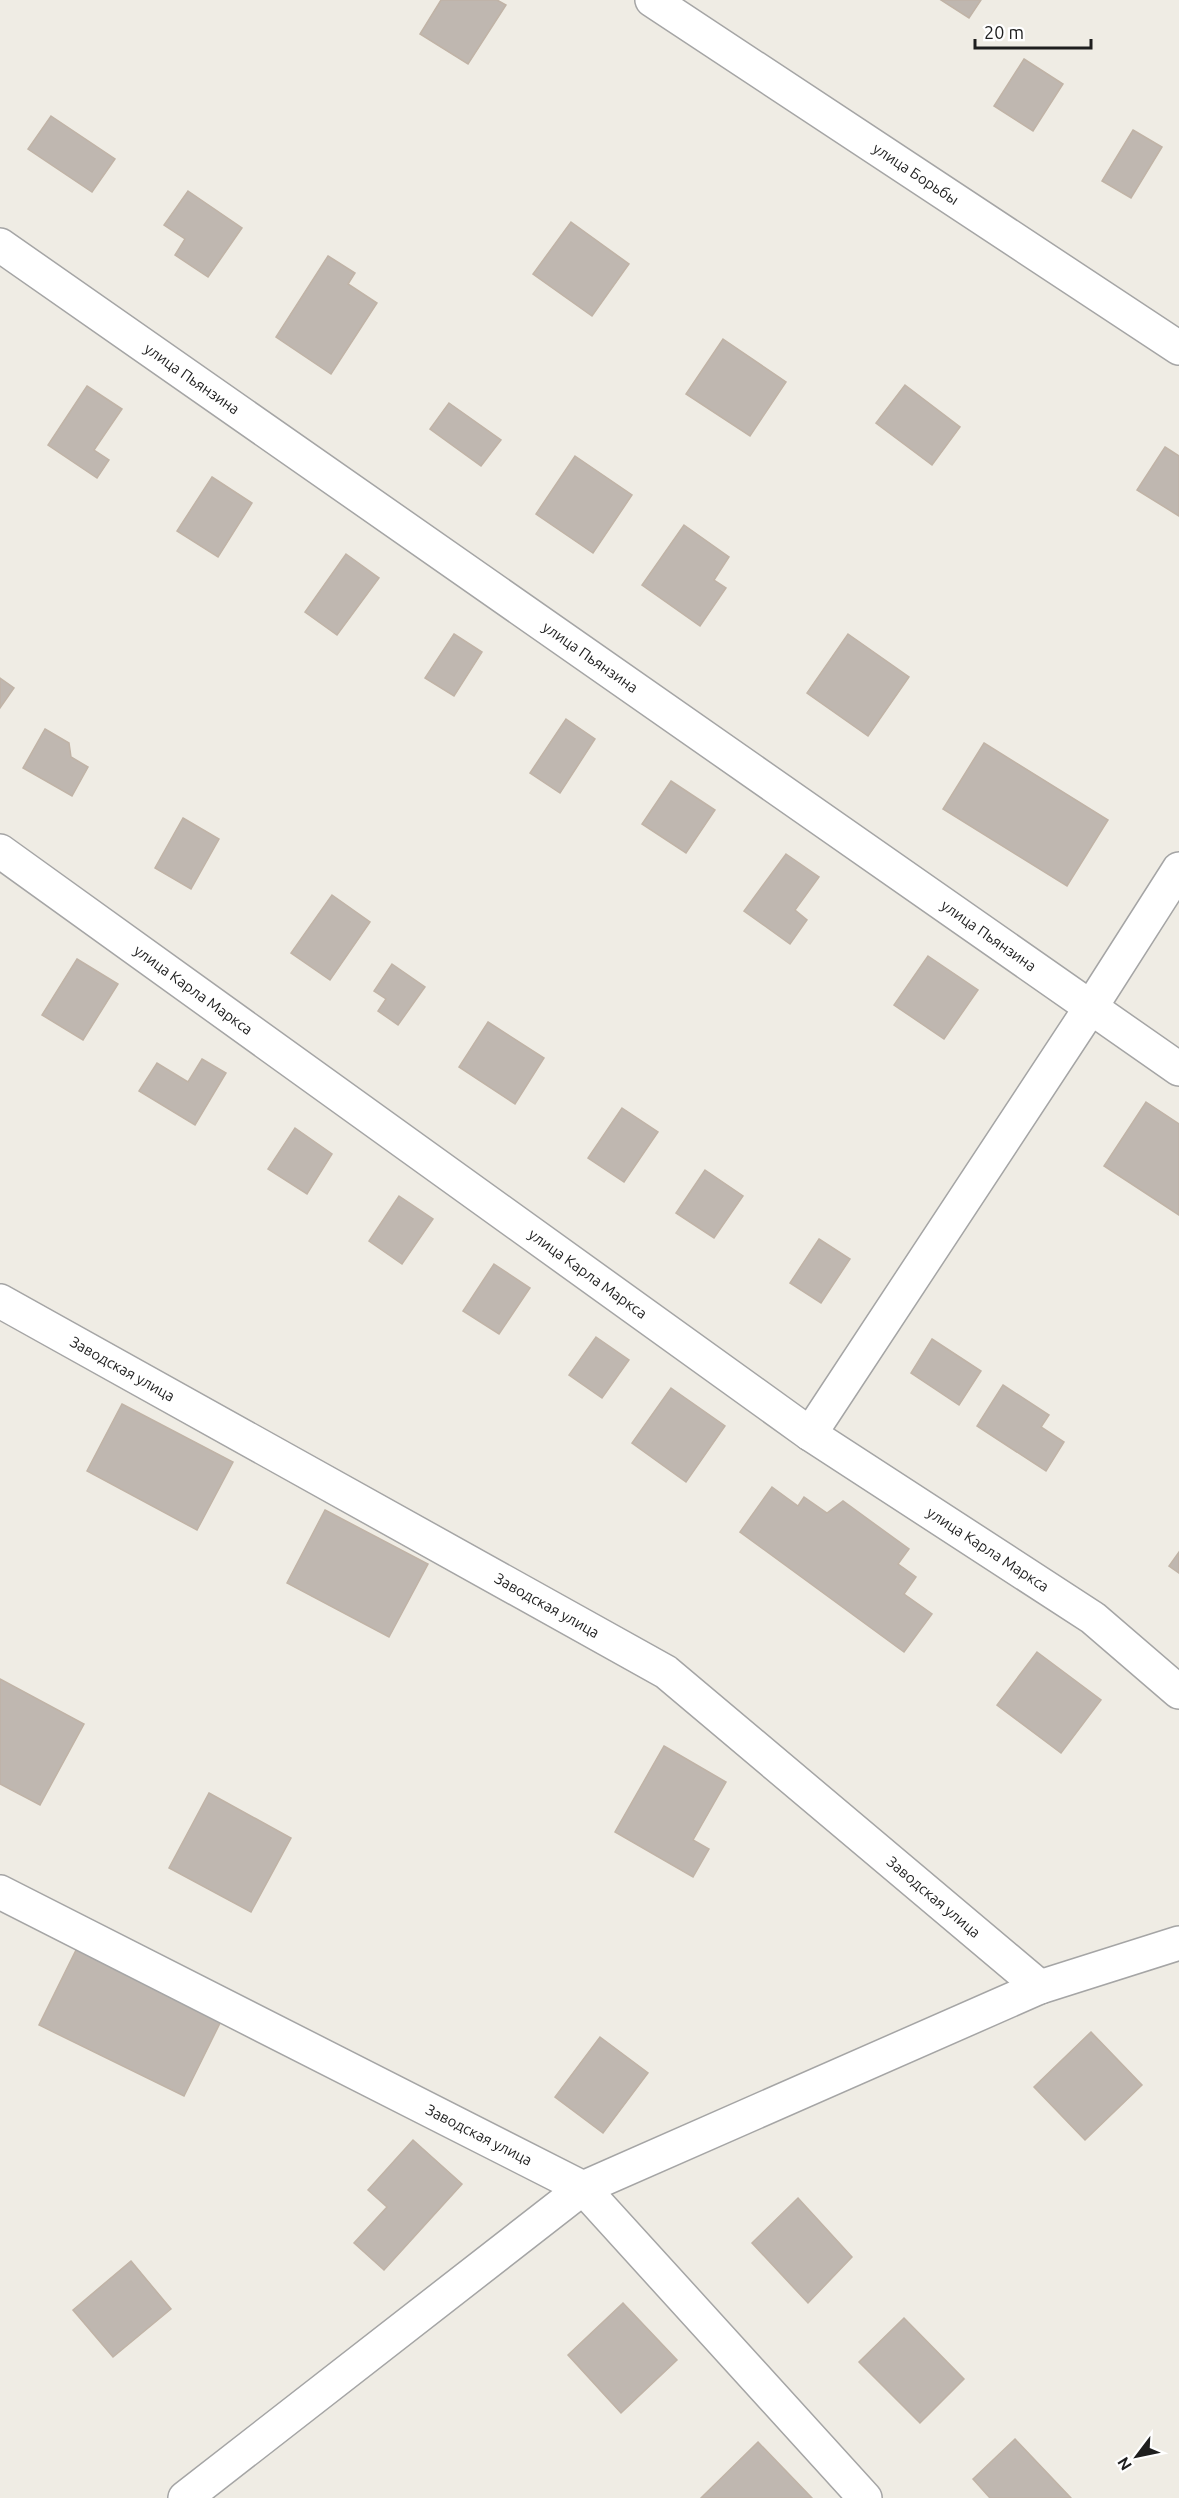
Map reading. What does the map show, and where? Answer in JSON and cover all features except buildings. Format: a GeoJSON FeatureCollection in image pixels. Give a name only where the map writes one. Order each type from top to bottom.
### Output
{"type":"FeatureCollection","features":[{"type":"Feature","properties":{"kind":"street","name":"улица Борьбы"},"geometry":{"type":"LineString","coordinates":[[652,0],[1179,348]]}},
{"type":"Feature","properties":{"kind":"street","name":"улица Пьянзина"},"geometry":{"type":"LineString","coordinates":[[0,245],[1179,1069]]}},
{"type":"Feature","properties":{"kind":"street","name":"улица Карла Маркса"},"geometry":{"type":"LineString","coordinates":[[0,851],[810,1434],[1093,1618],[1179,1692]]}},
{"type":"Feature","properties":{"kind":"street"},"geometry":{"type":"LineString","coordinates":[[810,1434],[1179,869]]}},
{"type":"Feature","properties":{"kind":"street","name":"Заводская улица"},"geometry":{"type":"LineString","coordinates":[[0,1301],[666,1672],[1040,1987]]}},
{"type":"Feature","properties":{"kind":"street","name":"Заводская улица"},"geometry":{"type":"LineString","coordinates":[[0,1892],[583,2188],[865,2498]]}},
{"type":"Feature","properties":{"kind":"street"},"geometry":{"type":"LineString","coordinates":[[184,2498],[583,2188],[1040,1987],[1179,1943]]}}]}
